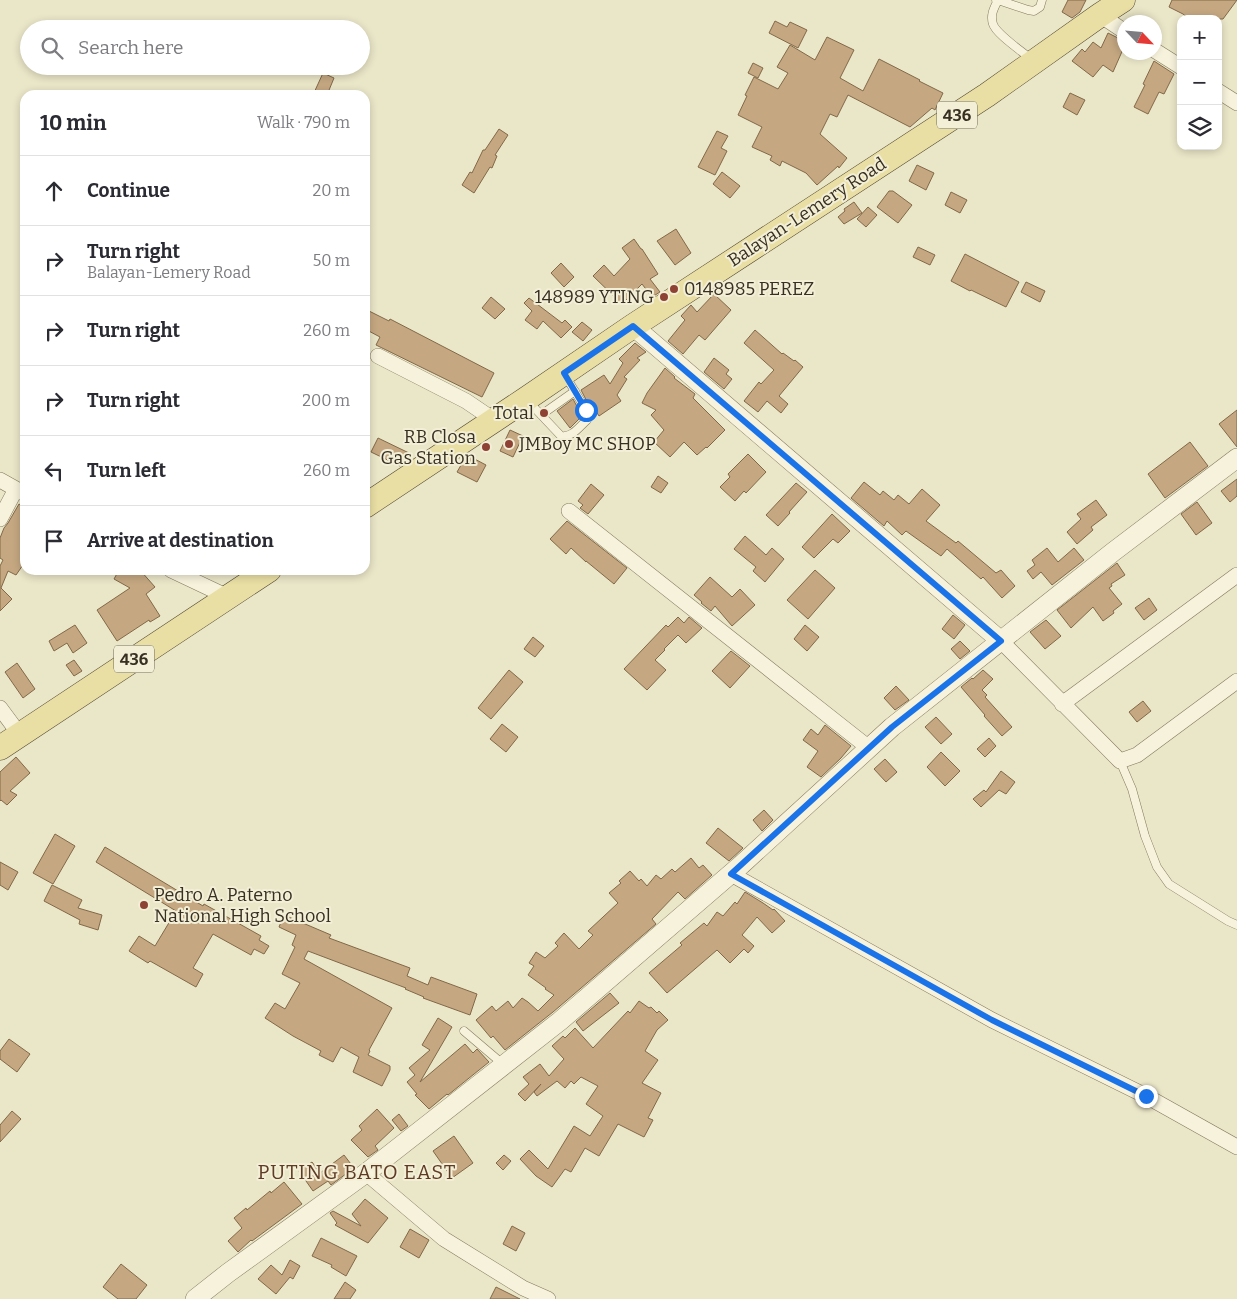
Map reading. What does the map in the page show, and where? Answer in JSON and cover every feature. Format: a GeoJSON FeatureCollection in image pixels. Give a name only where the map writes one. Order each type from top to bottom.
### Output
{"type":"FeatureCollection","features":[{"type":"Feature","properties":{"kind":"main road","name":"Balayan-Lemery Road"},"geometry":{"type":"LineString","coordinates":[[370,503],[494,420],[534,407],[569,382],[633,326],[987,95],[1123,0]]}},
{"type":"Feature","properties":{"kind":"main road","name":"436"},"geometry":{"type":"LineString","coordinates":[[0,748],[261,575]]}},
{"type":"Feature","properties":{"kind":"street"},"geometry":{"type":"LineString","coordinates":[[1100,15],[1117,26]]}},
{"type":"Feature","properties":{"kind":"street"},"geometry":{"type":"LineString","coordinates":[[1162,55],[1177,64]]}},
{"type":"Feature","properties":{"kind":"street"},"geometry":{"type":"LineString","coordinates":[[1222,93],[1237,102]]}},
{"type":"Feature","properties":{"kind":"street"},"geometry":{"type":"LineString","coordinates":[[633,326],[1001,641],[1120,761],[1137,755],[1237,681]]}},
{"type":"Feature","properties":{"kind":"street"},"geometry":{"type":"LineString","coordinates":[[378,356],[466,402],[494,420]]}},
{"type":"Feature","properties":{"kind":"street"},"geometry":{"type":"LineString","coordinates":[[195,1299],[366,1173],[560,1021],[731,874],[892,727],[1113,552],[1237,458]]}},
{"type":"Feature","properties":{"kind":"street"},"geometry":{"type":"LineString","coordinates":[[0,480],[20,491],[0,519]]}},
{"type":"Feature","properties":{"kind":"street"},"geometry":{"type":"LineString","coordinates":[[570,511],[869,748]]}},
{"type":"Feature","properties":{"kind":"street"},"geometry":{"type":"LineString","coordinates":[[182,575],[228,597]]}},
{"type":"Feature","properties":{"kind":"street"},"geometry":{"type":"LineString","coordinates":[[1062,704],[1237,575]]}},
{"type":"Feature","properties":{"kind":"street"},"geometry":{"type":"LineString","coordinates":[[0,708],[20,735]]}},
{"type":"Feature","properties":{"kind":"street"},"geometry":{"type":"LineString","coordinates":[[731,874],[992,1020],[1146,1096],[1237,1146]]}},
{"type":"Feature","properties":{"kind":"street"},"geometry":{"type":"LineString","coordinates":[[366,1173],[444,1239],[523,1288],[548,1299]]}},
{"type":"Feature","properties":{"kind":"lane"},"geometry":{"type":"LineString","coordinates":[[1034,61],[997,32],[993,24],[992,13],[997,0],[1034,11],[1040,6],[1042,0]]}},
{"type":"Feature","properties":{"kind":"lane"},"geometry":{"type":"LineString","coordinates":[[534,407],[561,436],[565,437],[571,434],[587,420],[588,416],[569,382]]}},
{"type":"Feature","properties":{"kind":"lane"},"geometry":{"type":"LineString","coordinates":[[1120,761],[1132,789],[1157,866],[1169,884],[1237,925]]}},
{"type":"Feature","properties":{"kind":"lane"},"geometry":{"type":"LineString","coordinates":[[464,1031],[504,1065]]}},
{"type":"Feature","properties":{"kind":"building"},"geometry":{"type":"Polygon","coordinates":[[[1068,0],[1086,0],[1080,12],[1072,18],[1062,12],[1068,0]]]}},
{"type":"Feature","properties":{"kind":"building"},"geometry":{"type":"Polygon","coordinates":[[[1172,0],[1237,0],[1223,19],[1222,15],[1184,15],[1169,7],[1172,0]]]}},
{"type":"Feature","properties":{"kind":"building"},"geometry":{"type":"Polygon","coordinates":[[[775,21],[787,27],[790,22],[807,30],[798,48],[769,33],[775,21]]]}},
{"type":"Feature","properties":{"kind":"building"},"geometry":{"type":"Polygon","coordinates":[[[1108,33],[1117,38],[1118,60],[1113,72],[1103,65],[1093,77],[1072,61],[1082,49],[1085,52],[1093,42],[1101,48],[1108,33]]]}},
{"type":"Feature","properties":{"kind":"building"},"geometry":{"type":"Polygon","coordinates":[[[827,37],[854,50],[840,78],[863,91],[879,59],[943,93],[935,110],[932,108],[910,127],[848,95],[837,117],[830,114],[820,134],[847,158],[839,168],[838,166],[817,185],[806,173],[782,161],[780,166],[770,160],[772,156],[752,147],[762,127],[738,115],[754,77],[778,89],[788,73],[777,67],[790,45],[815,60],[827,37]]]}},
{"type":"Feature","properties":{"kind":"building"},"geometry":{"type":"Polygon","coordinates":[[[1154,61],[1174,74],[1164,94],[1159,92],[1148,114],[1134,107],[1154,61]]]}},
{"type":"Feature","properties":{"kind":"building"},"geometry":{"type":"Polygon","coordinates":[[[753,63],[763,68],[758,78],[748,73],[753,63]]]}},
{"type":"Feature","properties":{"kind":"building"},"geometry":{"type":"Polygon","coordinates":[[[322,75],[334,78],[329,90],[315,90],[322,75]]]}},
{"type":"Feature","properties":{"kind":"building"},"geometry":{"type":"Polygon","coordinates":[[[1070,93],[1085,100],[1077,115],[1063,107],[1070,93]]]}},
{"type":"Feature","properties":{"kind":"building"},"geometry":{"type":"Polygon","coordinates":[[[499,129],[508,135],[495,155],[497,156],[492,168],[490,167],[474,193],[462,185],[470,172],[472,173],[483,150],[485,150],[499,129]]]}},
{"type":"Feature","properties":{"kind":"building"},"geometry":{"type":"Polygon","coordinates":[[[717,131],[728,136],[721,148],[727,151],[715,175],[698,167],[717,131]]]}},
{"type":"Feature","properties":{"kind":"building"},"geometry":{"type":"Polygon","coordinates":[[[917,165],[934,173],[926,190],[909,181],[917,165]]]}},
{"type":"Feature","properties":{"kind":"building"},"geometry":{"type":"Polygon","coordinates":[[[722,172],[740,186],[730,198],[713,184],[722,172]]]}},
{"type":"Feature","properties":{"kind":"building"},"geometry":{"type":"Polygon","coordinates":[[[889,191],[893,191],[912,205],[898,223],[877,207],[889,191]]]}},
{"type":"Feature","properties":{"kind":"building"},"geometry":{"type":"Polygon","coordinates":[[[951,192],[967,200],[960,213],[945,205],[951,192]]]}},
{"type":"Feature","properties":{"kind":"building"},"geometry":{"type":"Polygon","coordinates":[[[854,202],[862,213],[844,224],[838,217],[845,211],[844,209],[854,202]]]}},
{"type":"Feature","properties":{"kind":"building"},"geometry":{"type":"Polygon","coordinates":[[[868,207],[877,215],[866,227],[857,219],[868,207]]]}},
{"type":"Feature","properties":{"kind":"building"},"geometry":{"type":"Polygon","coordinates":[[[676,229],[691,253],[675,265],[657,241],[676,229]]]}},
{"type":"Feature","properties":{"kind":"building"},"geometry":{"type":"Polygon","coordinates":[[[634,239],[658,274],[650,279],[660,292],[652,297],[642,284],[622,304],[593,276],[604,265],[614,276],[630,259],[622,248],[634,239]]]}},
{"type":"Feature","properties":{"kind":"building"},"geometry":{"type":"Polygon","coordinates":[[[918,247],[935,255],[930,265],[913,257],[918,247]]]}},
{"type":"Feature","properties":{"kind":"building"},"geometry":{"type":"Polygon","coordinates":[[[965,254],[1019,282],[1006,307],[951,281],[965,254]]]}},
{"type":"Feature","properties":{"kind":"building"},"geometry":{"type":"Polygon","coordinates":[[[561,263],[574,277],[564,287],[551,273],[561,263]]]}},
{"type":"Feature","properties":{"kind":"building"},"geometry":{"type":"Polygon","coordinates":[[[1026,282],[1045,291],[1040,302],[1021,292],[1026,282]]]}},
{"type":"Feature","properties":{"kind":"building"},"geometry":{"type":"Polygon","coordinates":[[[714,294],[731,310],[705,340],[699,335],[683,354],[668,341],[685,320],[681,316],[691,305],[697,312],[714,294]]]}},
{"type":"Feature","properties":{"kind":"building"},"geometry":{"type":"Polygon","coordinates":[[[491,297],[505,309],[495,319],[482,308],[491,297]]]}},
{"type":"Feature","properties":{"kind":"building"},"geometry":{"type":"Polygon","coordinates":[[[529,298],[562,323],[565,320],[572,327],[561,338],[543,321],[537,329],[525,320],[532,311],[524,303],[529,298]]]}},
{"type":"Feature","properties":{"kind":"building"},"geometry":{"type":"Polygon","coordinates":[[[370,312],[389,321],[390,319],[494,373],[482,397],[376,345],[380,337],[370,332],[370,312]]]}},
{"type":"Feature","properties":{"kind":"building"},"geometry":{"type":"Polygon","coordinates":[[[582,322],[592,330],[583,341],[572,332],[582,322]]]}},
{"type":"Feature","properties":{"kind":"building"},"geometry":{"type":"Polygon","coordinates":[[[755,330],[782,354],[795,360],[803,367],[779,396],[788,404],[781,413],[767,401],[758,412],[744,401],[759,382],[761,384],[774,370],[744,343],[755,330]]]}},
{"type":"Feature","properties":{"kind":"building"},"geometry":{"type":"Polygon","coordinates":[[[635,343],[646,352],[637,358],[640,360],[624,377],[627,379],[617,395],[621,401],[599,416],[596,411],[593,413],[581,390],[604,375],[610,384],[623,363],[619,359],[635,343]]]}},
{"type":"Feature","properties":{"kind":"building"},"geometry":{"type":"Polygon","coordinates":[[[714,358],[729,370],[726,374],[732,379],[724,389],[704,372],[714,358]]]}},
{"type":"Feature","properties":{"kind":"building"},"geometry":{"type":"Polygon","coordinates":[[[665,368],[674,378],[695,394],[693,398],[725,430],[697,455],[684,442],[670,457],[654,442],[664,430],[651,415],[656,410],[642,403],[665,368]]]}},
{"type":"Feature","properties":{"kind":"building"},"geometry":{"type":"Polygon","coordinates":[[[573,399],[582,416],[570,428],[557,411],[573,399]]]}},
{"type":"Feature","properties":{"kind":"building"},"geometry":{"type":"Polygon","coordinates":[[[1237,410],[1237,447],[1219,424],[1237,410]]]}},
{"type":"Feature","properties":{"kind":"building"},"geometry":{"type":"Polygon","coordinates":[[[510,430],[523,436],[513,457],[500,451],[510,430]]]}},
{"type":"Feature","properties":{"kind":"building"},"geometry":{"type":"Polygon","coordinates":[[[378,438],[409,453],[404,463],[400,466],[371,452],[378,438]]]}},
{"type":"Feature","properties":{"kind":"building"},"geometry":{"type":"Polygon","coordinates":[[[1190,442],[1208,466],[1165,498],[1148,474],[1190,442]]]}},
{"type":"Feature","properties":{"kind":"building"},"geometry":{"type":"Polygon","coordinates":[[[748,454],[766,472],[746,493],[744,491],[735,501],[720,487],[730,477],[728,474],[748,454]]]}},
{"type":"Feature","properties":{"kind":"building"},"geometry":{"type":"Polygon","coordinates":[[[467,455],[486,465],[477,482],[457,472],[467,455]]]}},
{"type":"Feature","properties":{"kind":"building"},"geometry":{"type":"Polygon","coordinates":[[[658,476],[668,483],[661,493],[651,487],[658,476]]]}},
{"type":"Feature","properties":{"kind":"building"},"geometry":{"type":"Polygon","coordinates":[[[1237,479],[1237,496],[1230,502],[1221,491],[1237,479]]]}},
{"type":"Feature","properties":{"kind":"building"},"geometry":{"type":"Polygon","coordinates":[[[864,482],[880,495],[883,491],[894,500],[898,495],[909,504],[922,489],[940,505],[926,521],[956,543],[958,541],[996,573],[1001,570],[1015,586],[1002,598],[983,577],[981,579],[947,549],[941,556],[906,531],[902,535],[887,521],[884,526],[851,498],[864,482]]]}},
{"type":"Feature","properties":{"kind":"building"},"geometry":{"type":"Polygon","coordinates":[[[796,483],[807,492],[778,526],[766,515],[796,483]]]}},
{"type":"Feature","properties":{"kind":"building"},"geometry":{"type":"Polygon","coordinates":[[[591,484],[604,495],[588,514],[580,508],[583,505],[578,501],[591,484]]]}},
{"type":"Feature","properties":{"kind":"building"},"geometry":{"type":"Polygon","coordinates":[[[1096,500],[1107,515],[1091,527],[1093,530],[1077,544],[1067,532],[1081,519],[1077,514],[1096,500]]]}},
{"type":"Feature","properties":{"kind":"building"},"geometry":{"type":"Polygon","coordinates":[[[1197,502],[1212,523],[1196,535],[1181,514],[1197,502]]]}},
{"type":"Feature","properties":{"kind":"building"},"geometry":{"type":"Polygon","coordinates":[[[19,504],[20,569],[16,575],[8,571],[1,588],[12,599],[0,611],[0,566],[3,560],[0,558],[0,538],[19,504]]]}},
{"type":"Feature","properties":{"kind":"building"},"geometry":{"type":"Polygon","coordinates":[[[832,514],[850,531],[838,543],[833,539],[814,558],[802,547],[832,514]]]}},
{"type":"Feature","properties":{"kind":"building"},"geometry":{"type":"Polygon","coordinates":[[[567,521],[627,568],[614,584],[571,548],[566,554],[550,539],[567,521]]]}},
{"type":"Feature","properties":{"kind":"building"},"geometry":{"type":"Polygon","coordinates":[[[745,536],[766,555],[772,548],[784,559],[765,582],[753,571],[756,567],[734,549],[745,536]]]}},
{"type":"Feature","properties":{"kind":"building"},"geometry":{"type":"Polygon","coordinates":[[[1047,548],[1058,562],[1074,548],[1084,560],[1052,585],[1041,572],[1033,579],[1027,571],[1035,565],[1032,560],[1047,548]]]}},
{"type":"Feature","properties":{"kind":"building"},"geometry":{"type":"Polygon","coordinates":[[[1117,563],[1125,575],[1111,584],[1112,586],[1109,588],[1122,604],[1103,621],[1093,607],[1071,628],[1057,610],[1117,563]]]}},
{"type":"Feature","properties":{"kind":"building"},"geometry":{"type":"Polygon","coordinates":[[[815,570],[835,588],[808,619],[787,600],[815,570]]]}},
{"type":"Feature","properties":{"kind":"building"},"geometry":{"type":"Polygon","coordinates":[[[116,575],[144,575],[155,587],[146,594],[160,616],[150,622],[149,620],[117,641],[97,610],[130,588],[114,579],[116,575]]]}},
{"type":"Feature","properties":{"kind":"building"},"geometry":{"type":"Polygon","coordinates":[[[710,577],[732,597],[740,589],[755,605],[732,626],[715,606],[711,611],[694,595],[710,577]]]}},
{"type":"Feature","properties":{"kind":"building"},"geometry":{"type":"Polygon","coordinates":[[[1149,598],[1157,610],[1144,620],[1135,608],[1149,598]]]}},
{"type":"Feature","properties":{"kind":"building"},"geometry":{"type":"Polygon","coordinates":[[[953,615],[965,625],[954,639],[942,629],[953,615]]]}},
{"type":"Feature","properties":{"kind":"building"},"geometry":{"type":"Polygon","coordinates":[[[678,617],[684,623],[689,617],[702,628],[686,643],[678,635],[664,649],[655,660],[666,670],[647,690],[624,669],[666,625],[668,627],[678,617]]]}},
{"type":"Feature","properties":{"kind":"building"},"geometry":{"type":"Polygon","coordinates":[[[1046,620],[1061,636],[1045,649],[1030,632],[1046,620]]]}},
{"type":"Feature","properties":{"kind":"building"},"geometry":{"type":"Polygon","coordinates":[[[75,625],[87,643],[73,653],[67,643],[54,651],[49,641],[75,625]]]}},
{"type":"Feature","properties":{"kind":"building"},"geometry":{"type":"Polygon","coordinates":[[[805,625],[819,637],[807,651],[794,639],[805,625]]]}},
{"type":"Feature","properties":{"kind":"building"},"geometry":{"type":"Polygon","coordinates":[[[533,637],[544,646],[535,657],[524,649],[533,637]]]}},
{"type":"Feature","properties":{"kind":"building"},"geometry":{"type":"Polygon","coordinates":[[[960,641],[970,651],[960,659],[951,649],[960,641]]]}},
{"type":"Feature","properties":{"kind":"building"},"geometry":{"type":"Polygon","coordinates":[[[731,651],[750,666],[730,688],[712,671],[731,651]]]}},
{"type":"Feature","properties":{"kind":"building"},"geometry":{"type":"Polygon","coordinates":[[[74,660],[82,671],[74,676],[66,665],[74,660]]]}},
{"type":"Feature","properties":{"kind":"building"},"geometry":{"type":"Polygon","coordinates":[[[17,663],[35,689],[23,698],[5,672],[17,663]]]}},
{"type":"Feature","properties":{"kind":"building"},"geometry":{"type":"Polygon","coordinates":[[[509,670],[523,682],[491,719],[478,708],[509,670]]]}},
{"type":"Feature","properties":{"kind":"building"},"geometry":{"type":"Polygon","coordinates":[[[983,670],[993,679],[982,690],[987,695],[985,697],[1012,727],[1002,736],[961,687],[983,670]]]}},
{"type":"Feature","properties":{"kind":"building"},"geometry":{"type":"Polygon","coordinates":[[[896,686],[909,700],[895,710],[884,698],[896,686]]]}},
{"type":"Feature","properties":{"kind":"building"},"geometry":{"type":"Polygon","coordinates":[[[1143,701],[1151,711],[1137,722],[1129,712],[1143,701]]]}},
{"type":"Feature","properties":{"kind":"building"},"geometry":{"type":"Polygon","coordinates":[[[936,717],[952,734],[941,744],[925,727],[936,717]]]}},
{"type":"Feature","properties":{"kind":"building"},"geometry":{"type":"Polygon","coordinates":[[[502,724],[518,737],[506,752],[490,739],[502,724]]]}},
{"type":"Feature","properties":{"kind":"building"},"geometry":{"type":"Polygon","coordinates":[[[825,725],[851,746],[821,777],[807,767],[818,751],[803,740],[811,729],[818,735],[825,725]]]}},
{"type":"Feature","properties":{"kind":"building"},"geometry":{"type":"Polygon","coordinates":[[[989,738],[996,746],[985,757],[977,749],[989,738]]]}},
{"type":"Feature","properties":{"kind":"building"},"geometry":{"type":"Polygon","coordinates":[[[941,752],[960,771],[945,786],[927,767],[941,752]]]}},
{"type":"Feature","properties":{"kind":"building"},"geometry":{"type":"Polygon","coordinates":[[[16,757],[30,773],[10,791],[17,795],[7,805],[0,801],[0,772],[16,757]]]}},
{"type":"Feature","properties":{"kind":"building"},"geometry":{"type":"Polygon","coordinates":[[[885,759],[897,772],[886,782],[874,769],[885,759]]]}},
{"type":"Feature","properties":{"kind":"building"},"geometry":{"type":"Polygon","coordinates":[[[1001,771],[1015,782],[1006,794],[999,790],[981,807],[973,799],[984,790],[986,792],[1001,771]]]}},
{"type":"Feature","properties":{"kind":"building"},"geometry":{"type":"Polygon","coordinates":[[[764,810],[773,820],[762,831],[753,820],[764,810]]]}},
{"type":"Feature","properties":{"kind":"building"},"geometry":{"type":"Polygon","coordinates":[[[718,828],[743,848],[729,861],[706,843],[718,828]]]}},
{"type":"Feature","properties":{"kind":"building"},"geometry":{"type":"Polygon","coordinates":[[[55,834],[75,846],[53,884],[33,873],[55,834]]]}},
{"type":"Feature","properties":{"kind":"building"},"geometry":{"type":"Polygon","coordinates":[[[105,847],[203,906],[204,904],[261,936],[259,940],[269,946],[264,954],[254,949],[251,955],[213,934],[193,968],[203,974],[196,987],[150,961],[148,963],[129,951],[139,936],[155,946],[176,911],[96,862],[105,847]]]}},
{"type":"Feature","properties":{"kind":"building"},"geometry":{"type":"Polygon","coordinates":[[[691,858],[699,868],[703,865],[712,875],[685,899],[678,892],[652,919],[656,924],[553,1012],[505,1050],[493,1036],[491,1038],[476,1020],[492,1006],[496,1011],[508,1001],[513,1008],[522,998],[538,1011],[554,995],[528,975],[534,966],[529,963],[536,952],[545,958],[558,946],[555,943],[564,933],[579,949],[593,935],[588,931],[618,903],[609,893],[621,883],[619,881],[630,871],[639,881],[641,879],[647,886],[656,875],[661,879],[672,869],[675,872],[691,858]]]}},
{"type":"Feature","properties":{"kind":"building"},"geometry":{"type":"Polygon","coordinates":[[[0,862],[18,872],[8,890],[0,885],[0,862]]]}},
{"type":"Feature","properties":{"kind":"building"},"geometry":{"type":"Polygon","coordinates":[[[52,885],[82,900],[78,908],[102,915],[98,930],[79,924],[80,920],[44,901],[52,885]]]}},
{"type":"Feature","properties":{"kind":"building"},"geometry":{"type":"Polygon","coordinates":[[[745,892],[774,909],[785,921],[772,933],[757,917],[742,935],[754,946],[748,953],[744,949],[730,963],[717,950],[667,993],[649,973],[704,923],[707,926],[717,912],[723,916],[735,902],[737,904],[745,892]]]}},
{"type":"Feature","properties":{"kind":"building"},"geometry":{"type":"Polygon","coordinates":[[[284,915],[331,935],[329,938],[410,968],[407,976],[428,985],[431,977],[477,994],[470,1015],[423,998],[406,988],[308,951],[304,959],[392,1008],[368,1055],[390,1066],[382,1086],[353,1072],[359,1057],[341,1047],[333,1062],[319,1055],[321,1051],[265,1018],[275,1003],[285,1009],[300,983],[282,974],[295,947],[292,945],[296,935],[279,927],[284,915]]]}},
{"type":"Feature","properties":{"kind":"building"},"geometry":{"type":"Polygon","coordinates":[[[610,993],[619,1003],[583,1031],[576,1022],[610,993]]]}},
{"type":"Feature","properties":{"kind":"building"},"geometry":{"type":"Polygon","coordinates":[[[639,1001],[649,1008],[651,1007],[657,1013],[659,1011],[668,1020],[657,1030],[645,1051],[658,1060],[642,1083],[661,1093],[648,1118],[653,1120],[644,1137],[618,1124],[599,1156],[585,1148],[571,1172],[565,1169],[552,1187],[536,1176],[520,1159],[529,1150],[548,1169],[574,1126],[590,1136],[603,1116],[586,1104],[598,1086],[581,1077],[574,1084],[571,1081],[565,1088],[557,1081],[537,1096],[534,1092],[541,1084],[525,1101],[518,1094],[529,1084],[523,1077],[540,1064],[549,1076],[564,1059],[552,1046],[563,1036],[565,1038],[575,1028],[593,1048],[628,1011],[630,1013],[639,1001]]]}},
{"type":"Feature","properties":{"kind":"building"},"geometry":{"type":"Polygon","coordinates":[[[438,1018],[452,1027],[420,1082],[465,1044],[473,1053],[477,1049],[489,1062],[429,1109],[415,1095],[417,1094],[407,1082],[415,1075],[409,1068],[430,1050],[422,1045],[438,1018]]]}},
{"type":"Feature","properties":{"kind":"building"},"geometry":{"type":"Polygon","coordinates":[[[9,1039],[30,1054],[17,1072],[0,1059],[0,1051],[9,1039]]]}},
{"type":"Feature","properties":{"kind":"building"},"geometry":{"type":"Polygon","coordinates":[[[377,1109],[394,1128],[375,1146],[378,1150],[368,1157],[351,1140],[362,1130],[359,1126],[377,1109]]]}},
{"type":"Feature","properties":{"kind":"building"},"geometry":{"type":"Polygon","coordinates":[[[12,1111],[21,1119],[0,1142],[0,1125],[12,1111]]]}},
{"type":"Feature","properties":{"kind":"building"},"geometry":{"type":"Polygon","coordinates":[[[399,1114],[408,1126],[401,1131],[392,1120],[399,1114]]]}},
{"type":"Feature","properties":{"kind":"building"},"geometry":{"type":"Polygon","coordinates":[[[454,1136],[473,1163],[452,1178],[433,1151],[454,1136]]]}},
{"type":"Feature","properties":{"kind":"building"},"geometry":{"type":"Polygon","coordinates":[[[344,1155],[354,1168],[331,1185],[328,1181],[313,1191],[299,1171],[312,1162],[320,1173],[344,1155]]]}},
{"type":"Feature","properties":{"kind":"building"},"geometry":{"type":"Polygon","coordinates":[[[504,1155],[511,1161],[503,1170],[496,1163],[504,1155]]]}},
{"type":"Feature","properties":{"kind":"building"},"geometry":{"type":"Polygon","coordinates":[[[284,1182],[302,1204],[251,1240],[238,1252],[228,1241],[242,1228],[234,1218],[284,1182]]]}},
{"type":"Feature","properties":{"kind":"building"},"geometry":{"type":"Polygon","coordinates":[[[365,1199],[388,1218],[368,1243],[335,1225],[337,1223],[330,1213],[333,1211],[361,1226],[352,1214],[365,1199]]]}},
{"type":"Feature","properties":{"kind":"building"},"geometry":{"type":"Polygon","coordinates":[[[512,1226],[525,1233],[516,1251],[503,1244],[512,1226]]]}},
{"type":"Feature","properties":{"kind":"building"},"geometry":{"type":"Polygon","coordinates":[[[410,1229],[429,1240],[419,1258],[400,1247],[410,1229]]]}},
{"type":"Feature","properties":{"kind":"building"},"geometry":{"type":"Polygon","coordinates":[[[321,1238],[357,1256],[346,1276],[331,1267],[332,1265],[312,1256],[321,1238]]]}},
{"type":"Feature","properties":{"kind":"building"},"geometry":{"type":"Polygon","coordinates":[[[290,1260],[300,1266],[293,1279],[290,1277],[276,1294],[258,1279],[271,1265],[282,1275],[290,1260]]]}},
{"type":"Feature","properties":{"kind":"building"},"geometry":{"type":"Polygon","coordinates":[[[121,1264],[147,1285],[136,1299],[118,1299],[103,1287],[121,1264]]]}},
{"type":"Feature","properties":{"kind":"building"},"geometry":{"type":"Polygon","coordinates":[[[345,1282],[356,1290],[350,1299],[334,1299],[345,1282]]]}},
{"type":"Feature","properties":{"kind":"building"},"geometry":{"type":"Polygon","coordinates":[[[496,1287],[520,1299],[490,1299],[496,1287]]]}},
{"type":"Feature","properties":{"kind":"place","name":"0148985 PEREZ"},"geometry":{"type":"Point","coordinates":[674,289]}},
{"type":"Feature","properties":{"kind":"place","name":"148989 YTING"},"geometry":{"type":"Point","coordinates":[664,297]}},
{"type":"Feature","properties":{"kind":"place","name":"Total"},"geometry":{"type":"Point","coordinates":[544,413]}},
{"type":"Feature","properties":{"kind":"place","name":"JMBoy MC SHOP"},"geometry":{"type":"Point","coordinates":[509,444]}},
{"type":"Feature","properties":{"kind":"place","name":"RB Closa Gas Station"},"geometry":{"type":"Point","coordinates":[486,447]}},
{"type":"Feature","properties":{"kind":"place","name":"Pedro A. Paterno National High School"},"geometry":{"type":"Point","coordinates":[144,905]}},
{"type":"Feature","properties":{"kind":"district","name":"PUTING BATO EAST"},"geometry":{"type":"Point","coordinates":[357,1172]}},
{"type":"Feature","properties":{"kind":"route"},"geometry":{"type":"LineString","coordinates":[[586,410],[564,373],[633,326],[1001,641],[892,727],[731,874],[992,1020],[1146,1096]]}}]}
